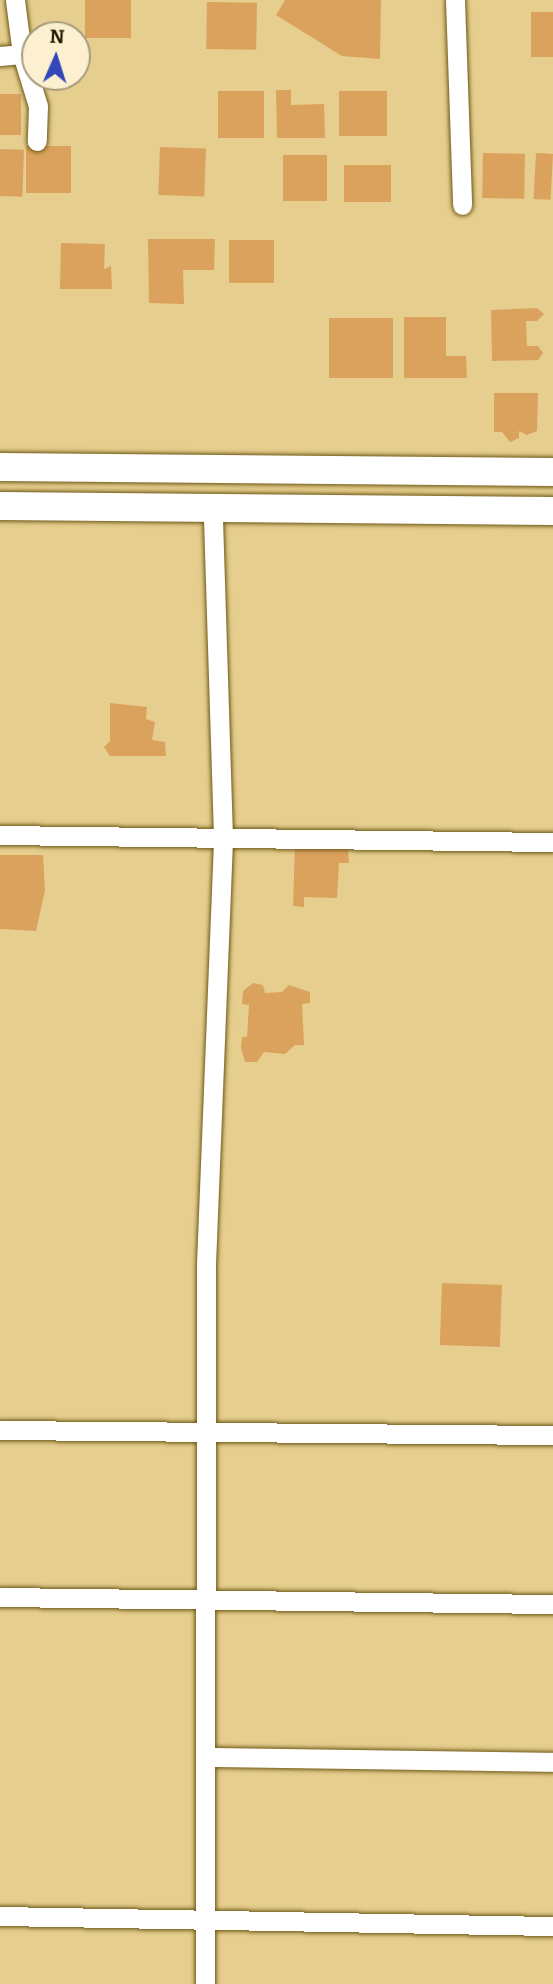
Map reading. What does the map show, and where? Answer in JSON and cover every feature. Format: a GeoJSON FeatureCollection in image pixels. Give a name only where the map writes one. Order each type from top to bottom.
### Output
{"type":"FeatureCollection","features":[{"type":"Feature","properties":{"kind":"street"},"geometry":{"type":"LineString","coordinates":[[15,0],[21,46]]}},
{"type":"Feature","properties":{"kind":"street"},"geometry":{"type":"LineString","coordinates":[[455,0],[462,205]]}},
{"type":"Feature","properties":{"kind":"street"},"geometry":{"type":"LineString","coordinates":[[0,56],[21,54]]}},
{"type":"Feature","properties":{"kind":"street"},"geometry":{"type":"LineString","coordinates":[[33,91],[38,106],[37,141]]}},
{"type":"Feature","properties":{"kind":"street"},"geometry":{"type":"LineString","coordinates":[[0,467],[553,472]]}},
{"type":"Feature","properties":{"kind":"street"},"geometry":{"type":"LineString","coordinates":[[0,506],[213,511],[553,512]]}},
{"type":"Feature","properties":{"kind":"street"},"geometry":{"type":"LineString","coordinates":[[205,1984],[209,1432],[206,1264],[223,837],[213,511]]}},
{"type":"Feature","properties":{"kind":"street"},"geometry":{"type":"LineString","coordinates":[[0,835],[553,842]]}},
{"type":"Feature","properties":{"kind":"street"},"geometry":{"type":"LineString","coordinates":[[0,1430],[553,1435]]}},
{"type":"Feature","properties":{"kind":"street"},"geometry":{"type":"LineString","coordinates":[[0,1597],[553,1604]]}},
{"type":"Feature","properties":{"kind":"street"},"geometry":{"type":"LineString","coordinates":[[206,1757],[553,1762]]}},
{"type":"Feature","properties":{"kind":"street"},"geometry":{"type":"LineString","coordinates":[[0,1916],[553,1926]]}},
{"type":"Feature","properties":{"kind":"building"},"geometry":{"type":"Polygon","coordinates":[[[85,0],[131,0],[131,38],[91,38],[91,21],[85,21],[85,0]]]}},
{"type":"Feature","properties":{"kind":"building"},"geometry":{"type":"Polygon","coordinates":[[[285,0],[381,0],[380,59],[342,56],[276,15],[285,0]]]}},
{"type":"Feature","properties":{"kind":"building"},"geometry":{"type":"Polygon","coordinates":[[[207,2],[257,3],[256,50],[206,49],[207,2]]]}},
{"type":"Feature","properties":{"kind":"building"},"geometry":{"type":"Polygon","coordinates":[[[531,12],[553,12],[553,57],[531,57],[531,12]]]}},
{"type":"Feature","properties":{"kind":"building"},"geometry":{"type":"Polygon","coordinates":[[[276,90],[291,90],[291,105],[324,104],[325,138],[277,138],[276,90]]]}},
{"type":"Feature","properties":{"kind":"building"},"geometry":{"type":"Polygon","coordinates":[[[218,91],[264,91],[264,138],[218,138],[218,91]]]}},
{"type":"Feature","properties":{"kind":"building"},"geometry":{"type":"Polygon","coordinates":[[[339,91],[387,91],[387,136],[339,136],[339,91]]]}},
{"type":"Feature","properties":{"kind":"building"},"geometry":{"type":"Polygon","coordinates":[[[0,94],[21,94],[21,135],[0,135],[0,94]]]}},
{"type":"Feature","properties":{"kind":"building"},"geometry":{"type":"Polygon","coordinates":[[[26,146],[71,146],[71,193],[26,193],[26,146]]]}},
{"type":"Feature","properties":{"kind":"building"},"geometry":{"type":"Polygon","coordinates":[[[160,147],[206,149],[204,197],[158,195],[160,147]]]}},
{"type":"Feature","properties":{"kind":"building"},"geometry":{"type":"Polygon","coordinates":[[[0,149],[24,150],[22,197],[0,196],[0,149]]]}},
{"type":"Feature","properties":{"kind":"building"},"geometry":{"type":"Polygon","coordinates":[[[483,153],[525,154],[524,199],[482,198],[483,153]]]}},
{"type":"Feature","properties":{"kind":"building"},"geometry":{"type":"Polygon","coordinates":[[[536,153],[553,154],[551,200],[534,199],[536,153]]]}},
{"type":"Feature","properties":{"kind":"building"},"geometry":{"type":"Polygon","coordinates":[[[283,155],[327,155],[327,201],[283,201],[283,155]]]}},
{"type":"Feature","properties":{"kind":"building"},"geometry":{"type":"Polygon","coordinates":[[[344,165],[391,165],[391,202],[344,202],[344,165]]]}},
{"type":"Feature","properties":{"kind":"building"},"geometry":{"type":"Polygon","coordinates":[[[148,239],[215,239],[214,270],[183,270],[184,304],[149,303],[148,239]]]}},
{"type":"Feature","properties":{"kind":"building"},"geometry":{"type":"Polygon","coordinates":[[[229,240],[274,240],[274,283],[229,283],[229,240]]]}},
{"type":"Feature","properties":{"kind":"building"},"geometry":{"type":"Polygon","coordinates":[[[61,243],[105,244],[104,269],[111,266],[112,289],[60,289],[61,243]]]}},
{"type":"Feature","properties":{"kind":"building"},"geometry":{"type":"Polygon","coordinates":[[[537,308],[544,314],[537,321],[526,321],[527,346],[538,346],[543,353],[538,360],[492,361],[491,310],[537,308]]]}},
{"type":"Feature","properties":{"kind":"building"},"geometry":{"type":"Polygon","coordinates":[[[404,317],[446,317],[446,356],[466,356],[467,378],[404,378],[404,317]]]}},
{"type":"Feature","properties":{"kind":"building"},"geometry":{"type":"Polygon","coordinates":[[[329,318],[393,318],[393,378],[329,378],[329,318]]]}},
{"type":"Feature","properties":{"kind":"building"},"geometry":{"type":"Polygon","coordinates":[[[494,393],[538,393],[537,431],[527,435],[519,431],[519,438],[510,442],[502,432],[494,432],[494,393]]]}},
{"type":"Feature","properties":{"kind":"building"},"geometry":{"type":"Polygon","coordinates":[[[110,703],[147,707],[146,719],[155,722],[152,740],[165,742],[166,756],[110,756],[104,747],[110,741],[110,703]]]}},
{"type":"Feature","properties":{"kind":"building"},"geometry":{"type":"Polygon","coordinates":[[[308,844],[308,849],[348,848],[349,863],[339,863],[337,898],[304,897],[304,907],[293,906],[295,845],[308,844]]]}},
{"type":"Feature","properties":{"kind":"building"},"geometry":{"type":"Polygon","coordinates":[[[0,855],[43,855],[45,890],[36,931],[0,929],[0,855]]]}},
{"type":"Feature","properties":{"kind":"building"},"geometry":{"type":"Polygon","coordinates":[[[253,983],[263,985],[265,993],[282,992],[289,985],[310,992],[310,1003],[302,1004],[304,1045],[295,1045],[285,1054],[264,1052],[257,1062],[245,1062],[241,1048],[242,1037],[247,1037],[249,1005],[242,1004],[243,991],[253,983]]]}},
{"type":"Feature","properties":{"kind":"building"},"geometry":{"type":"Polygon","coordinates":[[[442,1283],[502,1285],[500,1347],[440,1345],[442,1283]]]}}]}
